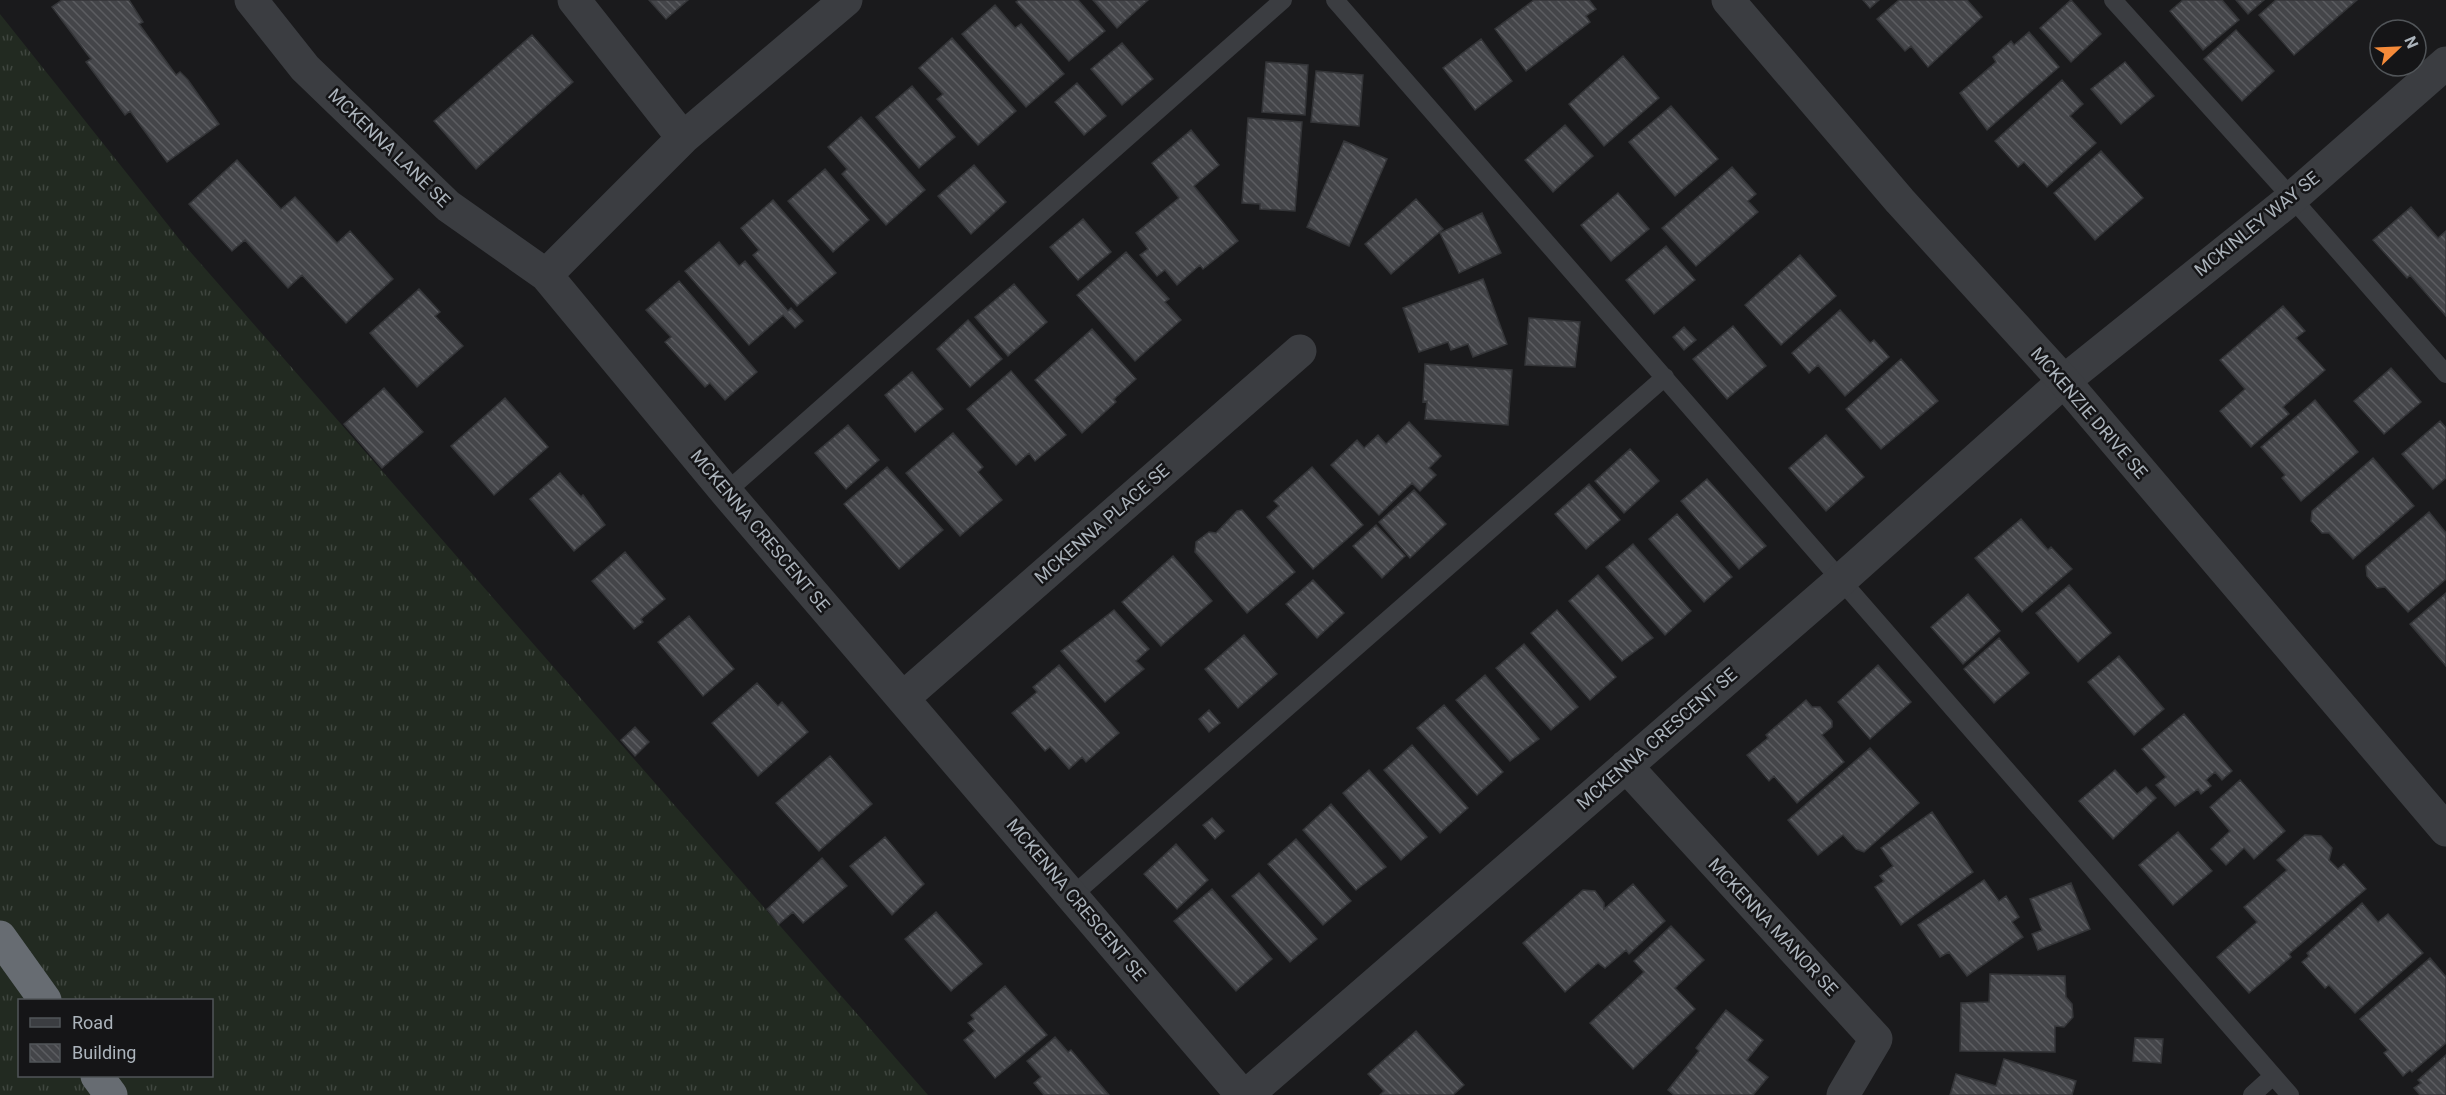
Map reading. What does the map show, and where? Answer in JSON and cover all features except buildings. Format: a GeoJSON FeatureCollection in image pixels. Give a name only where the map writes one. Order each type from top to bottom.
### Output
{"type":"FeatureCollection","features":[{"type":"Feature","properties":{"kind":"highway"},"geometry":{"type":"LineString","coordinates":[[0,937],[44,999]]}},
{"type":"Feature","properties":{"kind":"highway"},"geometry":{"type":"LineString","coordinates":[[98,1077],[111,1095]]}},
{"type":"Feature","properties":{"kind":"street","name":"MCKENNA LANE SE"},"geometry":{"type":"LineString","coordinates":[[251,0],[305,69],[440,198],[546,275]]}},
{"type":"Feature","properties":{"kind":"street"},"geometry":{"type":"LineString","coordinates":[[574,0],[683,138]]}},
{"type":"Feature","properties":{"kind":"street"},"geometry":{"type":"LineString","coordinates":[[546,275],[683,138],[846,0]]}},
{"type":"Feature","properties":{"kind":"street","name":"MCKENZIE DRIVE SE"},"geometry":{"type":"LineString","coordinates":[[1728,0],[1900,201],[2064,381],[2441,815]]}},
{"type":"Feature","properties":{"kind":"street","name":"MCKINLEY WAY SE"},"geometry":{"type":"LineString","coordinates":[[2064,381],[2292,198],[2446,63]]}},
{"type":"Feature","properties":{"kind":"street","name":"MCKENNA CRESCENT SE"},"geometry":{"type":"LineString","coordinates":[[546,275],[726,492],[1242,1095]]}},
{"type":"Feature","properties":{"kind":"street","name":"MCKENNA PLACE SE"},"geometry":{"type":"LineString","coordinates":[[903,698],[1300,351]]}},
{"type":"Feature","properties":{"kind":"street","name":"MCKENNA CRESCENT SE"},"geometry":{"type":"LineString","coordinates":[[1247,1095],[1840,580],[2064,381]]}},
{"type":"Feature","properties":{"kind":"street","name":"MCKENNA MANOR SE"},"geometry":{"type":"LineString","coordinates":[[1626,766],[1876,1039],[1843,1095]]}},
{"type":"Feature","properties":{"kind":"lane"},"geometry":{"type":"LineString","coordinates":[[726,492],[1283,0]]}},
{"type":"Feature","properties":{"kind":"lane"},"geometry":{"type":"LineString","coordinates":[[1335,0],[2290,1095]]}},
{"type":"Feature","properties":{"kind":"lane"},"geometry":{"type":"LineString","coordinates":[[2113,0],[2292,198],[2446,374]]}},
{"type":"Feature","properties":{"kind":"lane"},"geometry":{"type":"LineString","coordinates":[[1073,896],[1665,377]]}},
{"type":"Feature","properties":{"kind":"lane"},"geometry":{"type":"LineString","coordinates":[[2252,1095],[2273,1076]]}},
{"type":"Feature","properties":{"kind":"green space"},"geometry":{"type":"Polygon","coordinates":[[[0,14],[180,240],[928,1095],[0,1095],[0,14]]]}}]}
